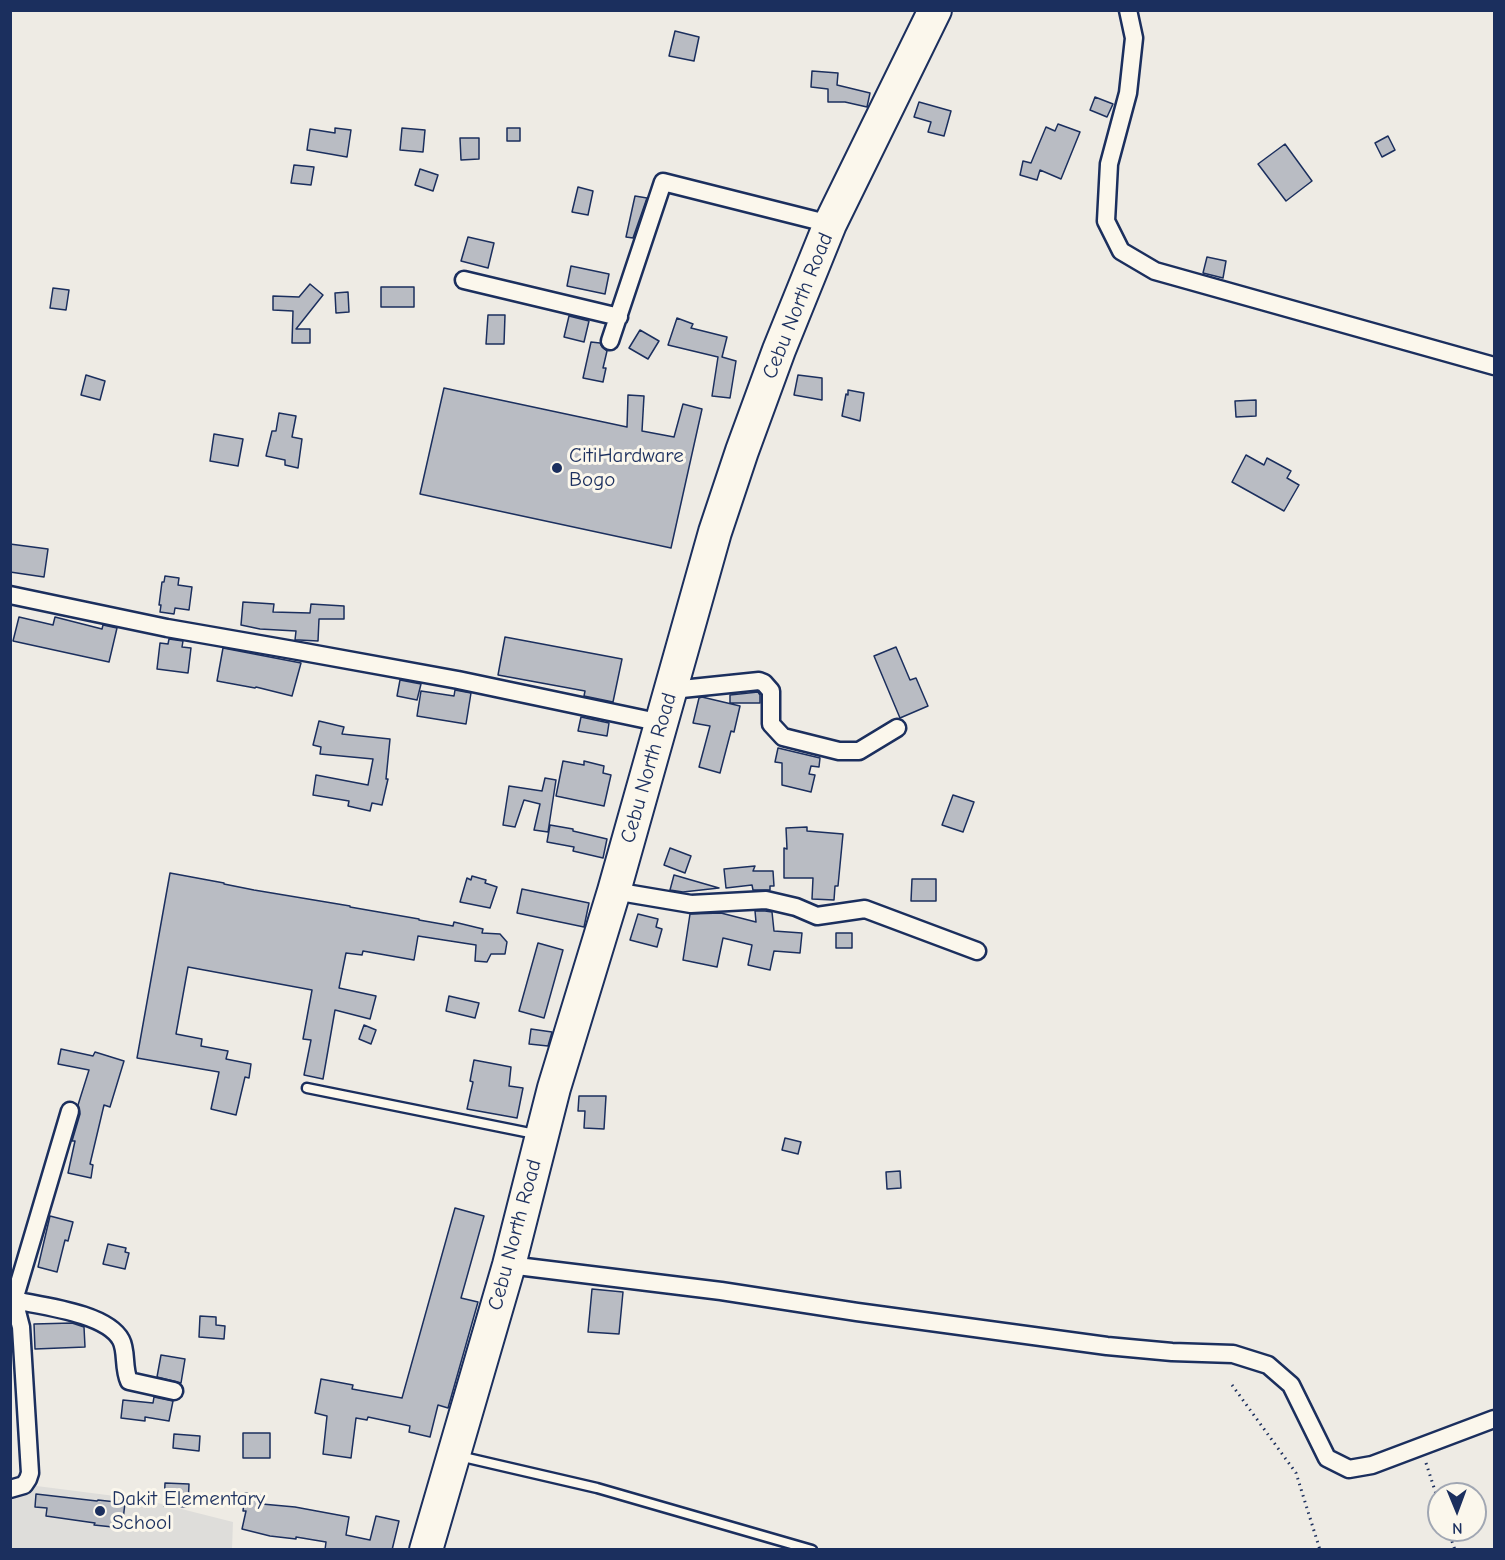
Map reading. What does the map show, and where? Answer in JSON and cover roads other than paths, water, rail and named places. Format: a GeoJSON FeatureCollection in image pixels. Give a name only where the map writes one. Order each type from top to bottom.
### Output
{"type":"FeatureCollection","features":[{"type":"Feature","properties":{"kind":"highway","name":"Cebu North Road"},"geometry":{"type":"LineString","coordinates":[[426,1550],[509,1265],[554,1088],[614,891],[715,532],[779,350],[830,224],[935,10]]}},
{"type":"Feature","properties":{"kind":"street"},"geometry":{"type":"LineString","coordinates":[[1128,10],[1134,38],[1128,93],[1109,164],[1106,221],[1121,251],[1155,271],[1494,366]]}},
{"type":"Feature","properties":{"kind":"street"},"geometry":{"type":"LineString","coordinates":[[610,341],[663,182],[830,224]]}},
{"type":"Feature","properties":{"kind":"street"},"geometry":{"type":"LineString","coordinates":[[464,280],[619,317]]}},
{"type":"Feature","properties":{"kind":"street"},"geometry":{"type":"LineString","coordinates":[[10,595],[167,628],[458,680],[662,723]]}},
{"type":"Feature","properties":{"kind":"street"},"geometry":{"type":"LineString","coordinates":[[672,690],[759,681],[771,691],[771,724],[783,737],[839,751],[859,751],[897,728]]}},
{"type":"Feature","properties":{"kind":"street"},"geometry":{"type":"LineString","coordinates":[[614,891],[691,904],[766,900],[796,907],[817,916],[865,909],[977,951]]}},
{"type":"Feature","properties":{"kind":"street"},"geometry":{"type":"LineString","coordinates":[[10,1489],[24,1485],[30,1473],[21,1327],[12,1300],[70,1111]]}},
{"type":"Feature","properties":{"kind":"street"},"geometry":{"type":"LineString","coordinates":[[509,1265],[721,1291],[1107,1346],[1172,1352],[1233,1354],[1268,1365],[1291,1385],[1327,1458],[1349,1469],[1372,1465],[1494,1419]]}},
{"type":"Feature","properties":{"kind":"street"},"geometry":{"type":"LineString","coordinates":[[12,1300],[91,1317],[112,1329],[122,1341],[129,1381],[174,1391]]}},
{"type":"Feature","properties":{"kind":"lane"},"geometry":{"type":"LineString","coordinates":[[307,1088],[542,1135]]}},
{"type":"Feature","properties":{"kind":"lane"},"geometry":{"type":"LineString","coordinates":[[453,1455],[597,1488],[812,1550]]}},
{"type":"Feature","properties":{"kind":"place","name":"CitiHardware Bogo"},"geometry":{"type":"Point","coordinates":[557,468]}},
{"type":"Feature","properties":{"kind":"place","name":"Dakit Elementary School"},"geometry":{"type":"Point","coordinates":[100,1511]}}]}
